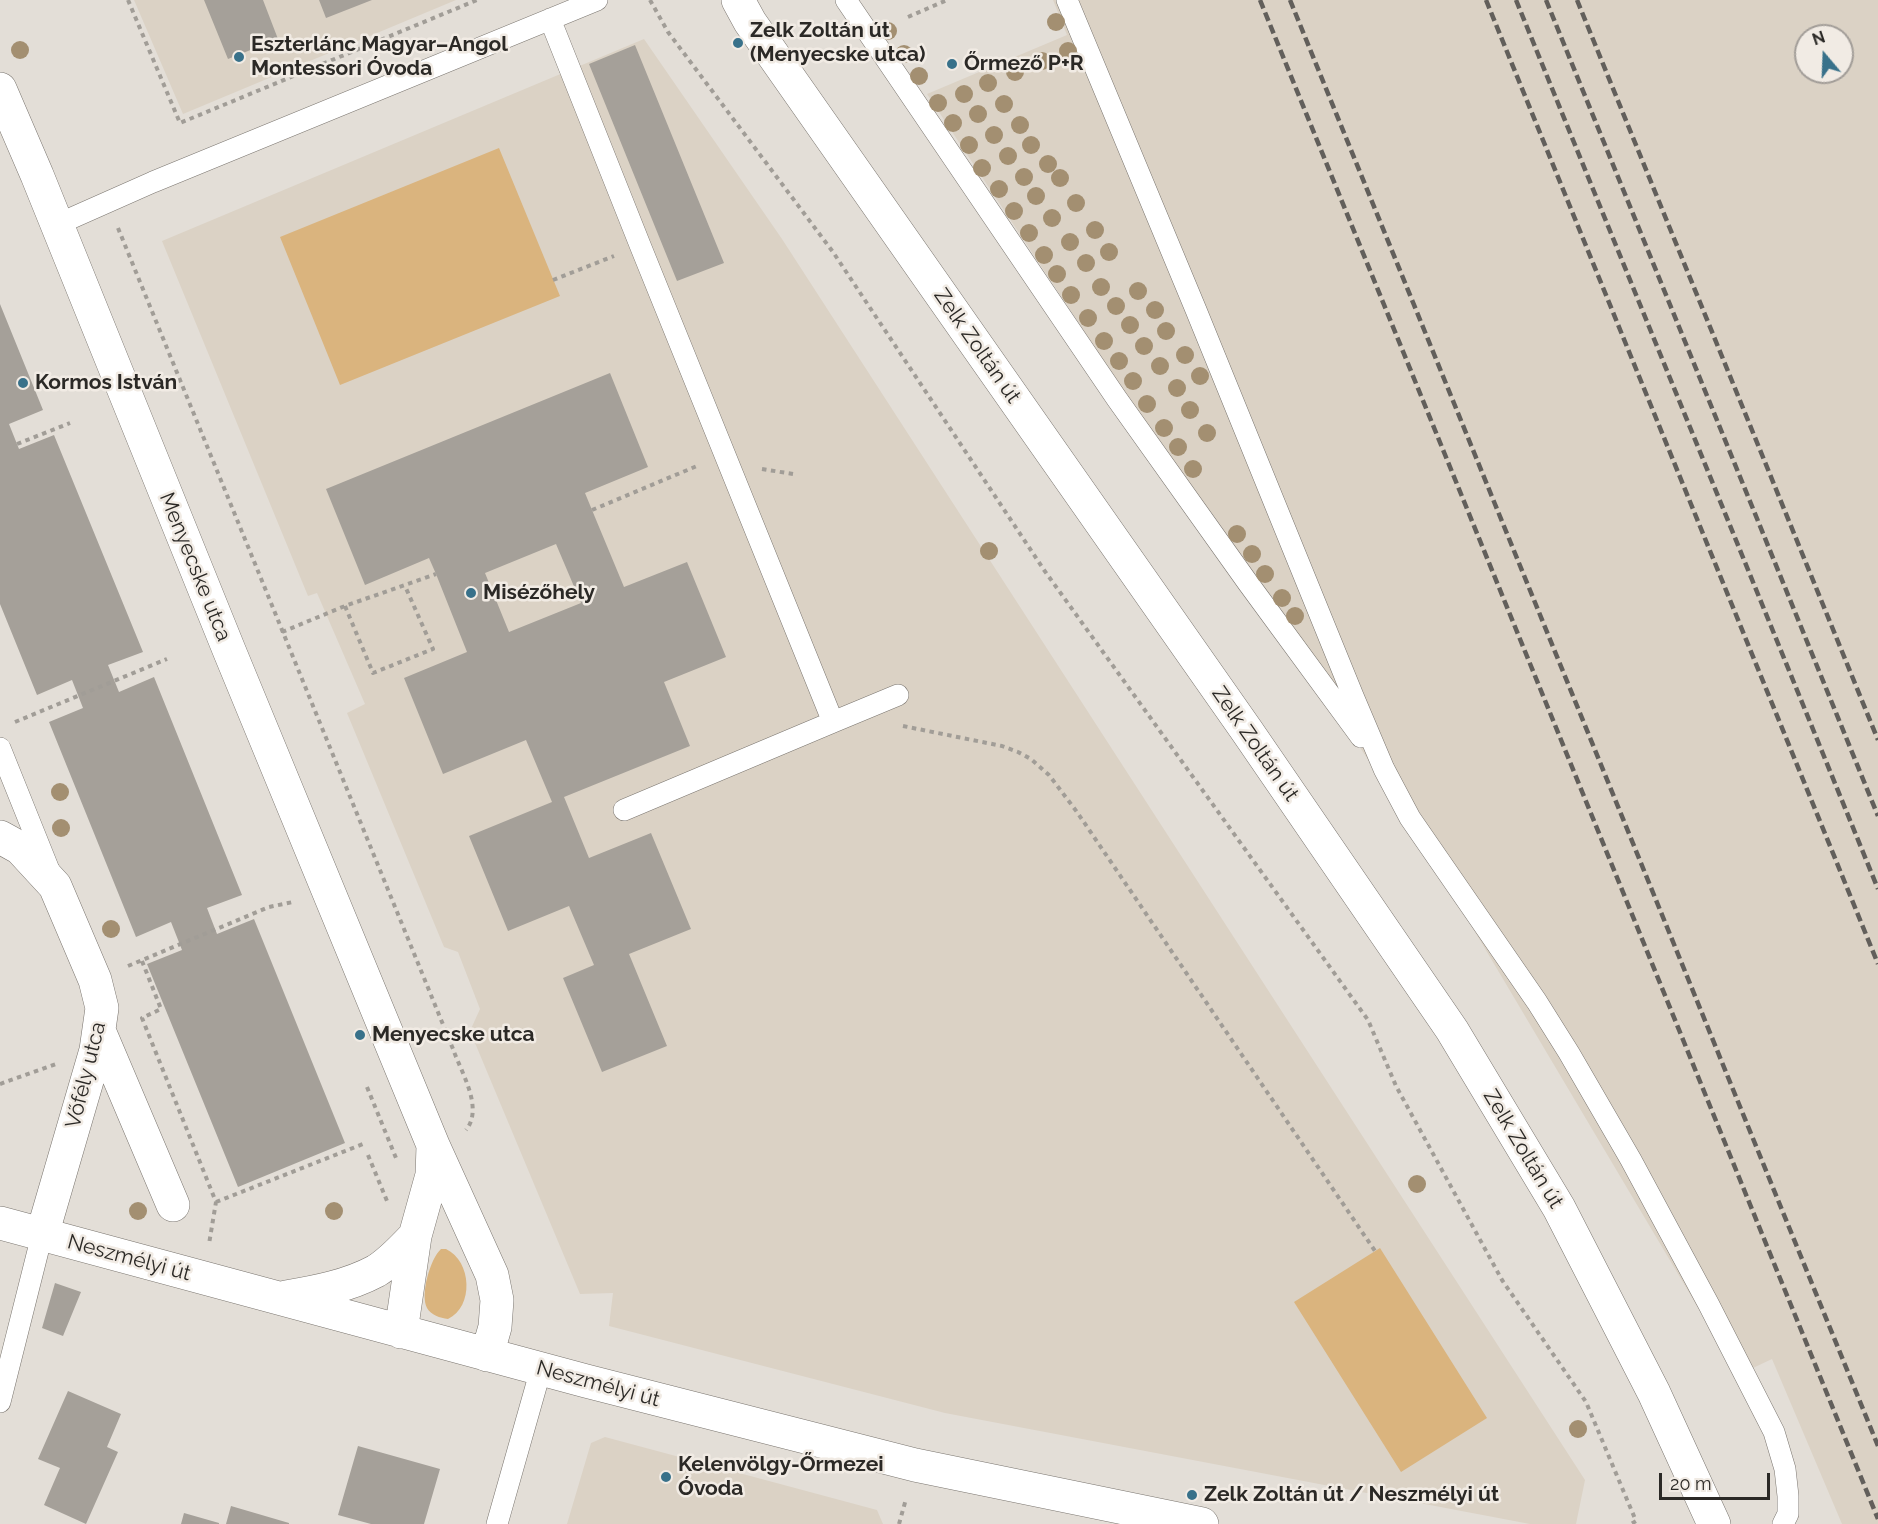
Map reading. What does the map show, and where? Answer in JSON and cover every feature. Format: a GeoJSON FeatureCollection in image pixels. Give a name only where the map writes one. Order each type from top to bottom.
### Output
{"type":"FeatureCollection","features":[{"type":"Feature","properties":{"kind":"street","name":"Zelk Zoltán út"},"geometry":{"type":"LineString","coordinates":[[738,0],[750,22],[1247,731],[1452,1030],[1559,1208],[1654,1393],[1713,1524]]}},
{"type":"Feature","properties":{"kind":"street","name":"Menyecske utca"},"geometry":{"type":"LineString","coordinates":[[0,89],[433,1145],[492,1275],[497,1300],[495,1326],[487,1355]]}},
{"type":"Feature","properties":{"kind":"street","name":"Vőfély utca"},"geometry":{"type":"LineString","coordinates":[[0,837],[20,848],[56,886],[95,980],[102,1008],[98,1042],[42,1235]]}},
{"type":"Feature","properties":{"kind":"street"},"geometry":{"type":"LineString","coordinates":[[98,1042],[173,1205]]}},
{"type":"Feature","properties":{"kind":"street","name":"Menyecske utca"},"geometry":{"type":"LineString","coordinates":[[401,1332],[415,1236],[432,1174],[433,1145]]}},
{"type":"Feature","properties":{"kind":"street","name":"Neszmélyi út"},"geometry":{"type":"LineString","coordinates":[[0,1223],[487,1355],[915,1465],[1202,1524]]}},
{"type":"Feature","properties":{"kind":"street","name":"Menyecske utca"},"geometry":{"type":"LineString","coordinates":[[278,1299],[337,1287],[377,1270],[396,1256],[415,1236]]}},
{"type":"Feature","properties":{"kind":"lane"},"geometry":{"type":"LineString","coordinates":[[56,225],[597,0]]}},
{"type":"Feature","properties":{"kind":"lane"},"geometry":{"type":"LineString","coordinates":[[846,0],[1124,408],[1384,769]]}},
{"type":"Feature","properties":{"kind":"lane"},"geometry":{"type":"LineString","coordinates":[[1067,0],[1384,769],[1410,818],[1537,1002],[1569,1053],[1631,1160],[1709,1305],[1774,1432],[1785,1469],[1788,1496],[1788,1514],[1783,1524]]}},
{"type":"Feature","properties":{"kind":"lane"},"geometry":{"type":"LineString","coordinates":[[550,19],[834,722]]}},
{"type":"Feature","properties":{"kind":"lane"},"geometry":{"type":"LineString","coordinates":[[624,810],[898,695]]}},
{"type":"Feature","properties":{"kind":"lane"},"geometry":{"type":"LineString","coordinates":[[0,748],[56,886]]}},
{"type":"Feature","properties":{"kind":"lane"},"geometry":{"type":"LineString","coordinates":[[0,1402],[42,1235]]}},
{"type":"Feature","properties":{"kind":"lane"},"geometry":{"type":"LineString","coordinates":[[497,1524],[542,1369]]}},
{"type":"Feature","properties":{"kind":"path"},"geometry":{"type":"LineString","coordinates":[[128,0],[180,123],[477,0]]}},
{"type":"Feature","properties":{"kind":"path"},"geometry":{"type":"LineString","coordinates":[[650,0],[668,32],[833,252],[1044,570],[1368,1020],[1396,1086],[1502,1281],[1586,1401],[1635,1521],[1630,1524]]}},
{"type":"Feature","properties":{"kind":"path"},"geometry":{"type":"LineString","coordinates":[[908,17],[947,0]]}},
{"type":"Feature","properties":{"kind":"path"},"geometry":{"type":"LineString","coordinates":[[108,202],[474,1104],[474,1116],[468,1129],[463,1132]]}},
{"type":"Feature","properties":{"kind":"path"},"geometry":{"type":"LineString","coordinates":[[553,280],[640,245]]}},
{"type":"Feature","properties":{"kind":"path"},"geometry":{"type":"LineString","coordinates":[[17,444],[70,423]]}},
{"type":"Feature","properties":{"kind":"path"},"geometry":{"type":"LineString","coordinates":[[592,510],[725,454]]}},
{"type":"Feature","properties":{"kind":"path"},"geometry":{"type":"LineString","coordinates":[[282,632],[345,606],[436,574]]}},
{"type":"Feature","properties":{"kind":"path"},"geometry":{"type":"LineString","coordinates":[[345,606],[373,673],[433,649],[405,585]]}},
{"type":"Feature","properties":{"kind":"path"},"geometry":{"type":"LineString","coordinates":[[10,724],[167,659]]}},
{"type":"Feature","properties":{"kind":"path"},"geometry":{"type":"LineString","coordinates":[[856,713],[902,726],[1002,746],[1031,759],[1049,775],[1066,796],[1375,1251]]}},
{"type":"Feature","properties":{"kind":"path"},"geometry":{"type":"LineString","coordinates":[[95,980],[269,907],[293,901],[297,912]]}},
{"type":"Feature","properties":{"kind":"path"},"geometry":{"type":"LineString","coordinates":[[142,961],[162,1009],[142,1018],[216,1202],[209,1247],[198,1244]]}},
{"type":"Feature","properties":{"kind":"path"},"geometry":{"type":"LineString","coordinates":[[0,1084],[98,1042]]}},
{"type":"Feature","properties":{"kind":"path"},"geometry":{"type":"LineString","coordinates":[[366,1084],[396,1160]]}},
{"type":"Feature","properties":{"kind":"path"},"geometry":{"type":"LineString","coordinates":[[216,1202],[363,1144]]}},
{"type":"Feature","properties":{"kind":"path"},"geometry":{"type":"LineString","coordinates":[[368,1155],[382,1189]]}},
{"type":"Feature","properties":{"kind":"shaded area","name":"Eszterlánc Magyar–Angol Montessori Óvoda"},"geometry":{"type":"Polygon","coordinates":[[[134,0],[456,0],[183,114],[134,0]]]}},
{"type":"Feature","properties":{"kind":"shaded area"},"geometry":{"type":"Polygon","coordinates":[[[1053,0],[1878,0],[1878,1524],[1842,1524],[1772,1359],[1738,1375],[1414,829],[927,94],[1067,35],[1053,0]]]}},
{"type":"Feature","properties":{"kind":"shaded area"},"geometry":{"type":"Polygon","coordinates":[[[644,39],[782,239],[1585,1480],[1576,1524],[1530,1524],[945,1413],[609,1326],[613,1293],[580,1294],[470,1031],[480,1009],[458,952],[444,947],[347,713],[365,704],[317,593],[308,596],[162,241],[644,39]]]}},
{"type":"Feature","properties":{"kind":"shaded area"},"geometry":{"type":"Polygon","coordinates":[[[499,148],[560,296],[340,385],[280,237],[499,148]]]}},
{"type":"Feature","properties":{"kind":"shaded area"},"geometry":{"type":"Polygon","coordinates":[[[1380,1248],[1487,1418],[1401,1472],[1294,1302],[1380,1248]]]}},
{"type":"Feature","properties":{"kind":"shaded area"},"geometry":{"type":"Polygon","coordinates":[[[441,1249],[446,1249],[455,1255],[465,1273],[466,1295],[456,1313],[448,1319],[431,1313],[425,1302],[427,1277],[441,1249]]]}},
{"type":"Feature","properties":{"kind":"shaded area","name":"Kelenvölgy-Őrmezei Óvoda"},"geometry":{"type":"Polygon","coordinates":[[[605,1437],[877,1510],[883,1524],[567,1524],[591,1443],[605,1437]]]}},
{"type":"Feature","properties":{"kind":"building"},"geometry":{"type":"Polygon","coordinates":[[[204,0],[263,0],[278,39],[228,59],[204,0]]]}},
{"type":"Feature","properties":{"kind":"building"},"geometry":{"type":"Polygon","coordinates":[[[319,0],[372,0],[326,18],[319,0]]]}},
{"type":"Feature","properties":{"kind":"building"},"geometry":{"type":"Polygon","coordinates":[[[635,45],[724,263],[677,281],[589,64],[635,45]]]}},
{"type":"Feature","properties":{"kind":"building"},"geometry":{"type":"Polygon","coordinates":[[[0,304],[43,410],[9,424],[19,449],[54,435],[143,652],[108,665],[119,692],[154,677],[242,895],[207,908],[217,934],[254,919],[345,1143],[238,1187],[147,964],[182,950],[171,922],[136,937],[49,722],[83,708],[72,680],[37,695],[0,604],[0,304]]]}},
{"type":"Feature","properties":{"kind":"building"},"geometry":{"type":"Polygon","coordinates":[[[610,373],[648,467],[585,493],[624,587],[687,562],[726,657],[664,682],[690,746],[564,797],[589,858],[651,833],[691,929],[629,954],[667,1046],[602,1072],[563,978],[594,965],[569,906],[508,931],[469,836],[552,802],[526,740],[443,774],[404,678],[467,652],[436,574],[429,558],[365,585],[326,489],[610,373]],[[556,544],[485,573],[509,632],[581,603],[556,544]]]}},
{"type":"Feature","properties":{"kind":"building"},"geometry":{"type":"Polygon","coordinates":[[[55,1283],[81,1292],[63,1336],[42,1328],[55,1283]]]}},
{"type":"Feature","properties":{"kind":"building"},"geometry":{"type":"Polygon","coordinates":[[[68,1391],[121,1414],[107,1447],[118,1452],[86,1524],[44,1505],[60,1468],[38,1459],[68,1391]]]}},
{"type":"Feature","properties":{"kind":"building"},"geometry":{"type":"Polygon","coordinates":[[[358,1446],[440,1469],[424,1524],[371,1524],[338,1515],[358,1446]]]}},
{"type":"Feature","properties":{"kind":"building"},"geometry":{"type":"Polygon","coordinates":[[[231,1506],[289,1523],[289,1524],[226,1524],[231,1506]]]}},
{"type":"Feature","properties":{"kind":"building"},"geometry":{"type":"Polygon","coordinates":[[[184,1513],[219,1523],[219,1524],[181,1524],[184,1513]]]}},
{"type":"Feature","properties":{"kind":"railway"},"geometry":{"type":"LineString","coordinates":[[1260,0],[1878,1519]]}},
{"type":"Feature","properties":{"kind":"railway"},"geometry":{"type":"LineString","coordinates":[[1290,0],[1878,1446]]}},
{"type":"Feature","properties":{"kind":"railway"},"geometry":{"type":"LineString","coordinates":[[1486,0],[1878,964]]}},
{"type":"Feature","properties":{"kind":"railway"},"geometry":{"type":"LineString","coordinates":[[1516,0],[1878,889]]}},
{"type":"Feature","properties":{"kind":"railway"},"geometry":{"type":"LineString","coordinates":[[1546,0],[1878,816]]}},
{"type":"Feature","properties":{"kind":"railway"},"geometry":{"type":"LineString","coordinates":[[1577,0],[1878,740]]}},
{"type":"Feature","properties":{"kind":"place","name":"Zelk Zoltán út (Menyecske utca)"},"geometry":{"type":"Point","coordinates":[738,43]}},
{"type":"Feature","properties":{"kind":"place","name":"Eszterlánc Magyar–Angol Montessori Óvoda"},"geometry":{"type":"Point","coordinates":[239,57]}},
{"type":"Feature","properties":{"kind":"place","name":"Őrmező P+R"},"geometry":{"type":"Point","coordinates":[952,64]}},
{"type":"Feature","properties":{"kind":"place","name":"Kormos István"},"geometry":{"type":"Point","coordinates":[23,383]}},
{"type":"Feature","properties":{"kind":"place","name":"Misézőhely"},"geometry":{"type":"Point","coordinates":[471,593]}},
{"type":"Feature","properties":{"kind":"place","name":"Menyecske utca"},"geometry":{"type":"Point","coordinates":[360,1035]}},
{"type":"Feature","properties":{"kind":"place","name":"Kelenvölgy-Őrmezei Óvoda"},"geometry":{"type":"Point","coordinates":[666,1477]}},
{"type":"Feature","properties":{"kind":"place","name":"Zelk Zoltán út / Neszmélyi út"},"geometry":{"type":"Point","coordinates":[1192,1495]}}]}
